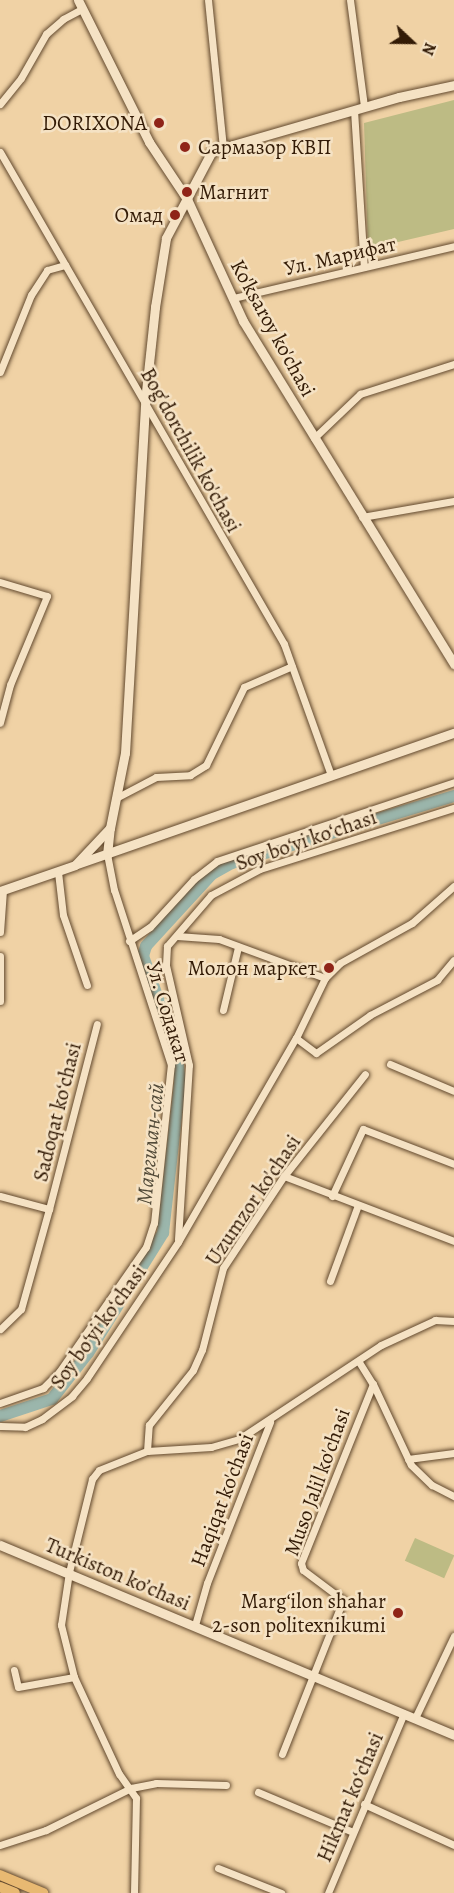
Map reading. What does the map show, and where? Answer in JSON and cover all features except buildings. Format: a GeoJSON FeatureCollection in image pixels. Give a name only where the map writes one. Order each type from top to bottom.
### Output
{"type":"FeatureCollection","features":[{"type":"Feature","properties":{"kind":"main road"},"geometry":{"type":"LineString","coordinates":[[0,1875],[43,1893]]}},
{"type":"Feature","properties":{"kind":"main road"},"geometry":{"type":"LineString","coordinates":[[0,1887],[15,1893]]}},
{"type":"Feature","properties":{"kind":"street","name":"Ko'ksaroy ko'chasi"},"geometry":{"type":"LineString","coordinates":[[78,0],[149,142],[187,199],[233,298],[362,518],[454,664]]}},
{"type":"Feature","properties":{"kind":"street"},"geometry":{"type":"LineString","coordinates":[[208,0],[223,148]]}},
{"type":"Feature","properties":{"kind":"street"},"geometry":{"type":"LineString","coordinates":[[350,0],[364,107]]}},
{"type":"Feature","properties":{"kind":"street"},"geometry":{"type":"LineString","coordinates":[[0,104],[21,78],[46,34],[63,19],[82,9]]}},
{"type":"Feature","properties":{"kind":"street"},"geometry":{"type":"LineString","coordinates":[[107,855],[124,753],[145,401],[166,238],[212,151],[364,107],[454,85]]}},
{"type":"Feature","properties":{"kind":"street"},"geometry":{"type":"LineString","coordinates":[[354,110],[364,267]]}},
{"type":"Feature","properties":{"kind":"street","name":"Bog'dorchilik ko'chasi"},"geometry":{"type":"LineString","coordinates":[[1,157],[145,401],[284,644],[331,775]]}},
{"type":"Feature","properties":{"kind":"street","name":"Ул. Марифат"},"geometry":{"type":"LineString","coordinates":[[233,298],[454,246]]}},
{"type":"Feature","properties":{"kind":"street"},"geometry":{"type":"LineString","coordinates":[[0,372],[3,357],[31,295],[47,270],[65,265]]}},
{"type":"Feature","properties":{"kind":"street"},"geometry":{"type":"LineString","coordinates":[[314,438],[360,394],[454,364]]}},
{"type":"Feature","properties":{"kind":"street"},"geometry":{"type":"LineString","coordinates":[[362,518],[454,501]]}},
{"type":"Feature","properties":{"kind":"street"},"geometry":{"type":"LineString","coordinates":[[0,582],[47,596],[10,685],[0,723]]}},
{"type":"Feature","properties":{"kind":"street"},"geometry":{"type":"LineString","coordinates":[[116,798],[156,777],[190,775],[206,765],[244,687],[292,666]]}},
{"type":"Feature","properties":{"kind":"street"},"geometry":{"type":"LineString","coordinates":[[0,932],[2,891],[454,733]]}},
{"type":"Feature","properties":{"kind":"street"},"geometry":{"type":"LineString","coordinates":[[129,940],[150,927],[194,879],[217,861],[454,782]]}},
{"type":"Feature","properties":{"kind":"street","name":"Soy boʻyi koʻchasi"},"geometry":{"type":"LineString","coordinates":[[178,1242],[189,1065],[165,954],[211,895],[260,868],[454,808]]}},
{"type":"Feature","properties":{"kind":"street"},"geometry":{"type":"LineString","coordinates":[[75,865],[111,824]]}},
{"type":"Feature","properties":{"kind":"street","name":"Ул. Содакат"},"geometry":{"type":"LineString","coordinates":[[0,1403],[43,1388],[59,1372],[151,1235],[171,1065],[129,940],[107,855]]}},
{"type":"Feature","properties":{"kind":"street"},"geometry":{"type":"LineString","coordinates":[[58,872],[63,915],[87,985]]}},
{"type":"Feature","properties":{"kind":"street","name":"Soy boʻyi koʻchasi"},"geometry":{"type":"LineString","coordinates":[[0,1426],[25,1427],[57,1410],[72,1396],[178,1242],[296,1038],[325,978],[340,963],[412,923],[454,886]]}},
{"type":"Feature","properties":{"kind":"street"},"geometry":{"type":"LineString","coordinates":[[177,936],[219,939],[238,948],[325,978]]}},
{"type":"Feature","properties":{"kind":"street"},"geometry":{"type":"LineString","coordinates":[[223,1010],[238,948]]}},
{"type":"Feature","properties":{"kind":"street"},"geometry":{"type":"LineString","coordinates":[[0,956],[0,1001]]}},
{"type":"Feature","properties":{"kind":"street"},"geometry":{"type":"LineString","coordinates":[[296,1038],[316,1053],[370,1015],[436,980],[454,960]]}},
{"type":"Feature","properties":{"kind":"street","name":"Sadoqat koʻchasi"},"geometry":{"type":"LineString","coordinates":[[0,1329],[21,1309],[97,1024]]}},
{"type":"Feature","properties":{"kind":"street"},"geometry":{"type":"LineString","coordinates":[[390,1064],[454,1091]]}},
{"type":"Feature","properties":{"kind":"street","name":"Uzumzor ko'chasi"},"geometry":{"type":"LineString","coordinates":[[147,1451],[149,1425],[193,1370],[202,1350],[223,1268],[284,1176],[365,1074]]}},
{"type":"Feature","properties":{"kind":"street"},"geometry":{"type":"LineString","coordinates":[[332,1196],[363,1129],[454,1164]]}},
{"type":"Feature","properties":{"kind":"street"},"geometry":{"type":"LineString","coordinates":[[284,1176],[454,1241]]}},
{"type":"Feature","properties":{"kind":"street","name":"Sadoqat koʻchasi"},"geometry":{"type":"LineString","coordinates":[[0,1196],[49,1209]]}},
{"type":"Feature","properties":{"kind":"street"},"geometry":{"type":"LineString","coordinates":[[330,1281],[358,1205]]}},
{"type":"Feature","properties":{"kind":"street"},"geometry":{"type":"LineString","coordinates":[[134,1893],[137,1818],[131,1788],[119,1774],[74,1677],[61,1625],[69,1572],[96,1473],[147,1451],[211,1447],[239,1439],[270,1422],[381,1345],[435,1320],[454,1321]]}},
{"type":"Feature","properties":{"kind":"street"},"geometry":{"type":"LineString","coordinates":[[359,1362],[373,1384],[408,1459],[432,1485],[454,1496]]}},
{"type":"Feature","properties":{"kind":"street","name":"Muso Jalil ko'chasi"},"geometry":{"type":"LineString","coordinates":[[314,1676],[343,1600],[303,1570],[301,1563],[373,1384]]}},
{"type":"Feature","properties":{"kind":"street","name":"Haqiqat ko'chasi"},"geometry":{"type":"LineString","coordinates":[[195,1625],[207,1583],[270,1422]]}},
{"type":"Feature","properties":{"kind":"street"},"geometry":{"type":"LineString","coordinates":[[408,1459],[454,1453]]}},
{"type":"Feature","properties":{"kind":"street","name":"Turkiston ko’chasi"},"geometry":{"type":"LineString","coordinates":[[0,1545],[454,1735]]}},
{"type":"Feature","properties":{"kind":"street"},"geometry":{"type":"LineString","coordinates":[[415,1718],[454,1636]]}},
{"type":"Feature","properties":{"kind":"street"},"geometry":{"type":"LineString","coordinates":[[14,1670],[18,1687],[74,1677]]}},
{"type":"Feature","properties":{"kind":"street"},"geometry":{"type":"LineString","coordinates":[[282,1754],[314,1676]]}},
{"type":"Feature","properties":{"kind":"street","name":"Hikmat koʻchasi"},"geometry":{"type":"LineString","coordinates":[[328,1893],[404,1713]]}},
{"type":"Feature","properties":{"kind":"street"},"geometry":{"type":"LineString","coordinates":[[0,1845],[45,1830],[131,1788],[156,1783],[226,1785]]}},
{"type":"Feature","properties":{"kind":"street"},"geometry":{"type":"LineString","coordinates":[[258,1792],[352,1832]]}},
{"type":"Feature","properties":{"kind":"street"},"geometry":{"type":"LineString","coordinates":[[364,1804],[454,1845]]}},
{"type":"Feature","properties":{"kind":"street"},"geometry":{"type":"LineString","coordinates":[[218,1868],[281,1893]]}},
{"type":"Feature","properties":{"kind":"shaded area"},"geometry":{"type":"Polygon","coordinates":[[[454,100],[454,229],[368,249],[364,123],[454,100]]]}},
{"type":"Feature","properties":{"kind":"shaded area"},"geometry":{"type":"Polygon","coordinates":[[[415,1538],[454,1555],[444,1578],[405,1561],[415,1538]]]}},
{"type":"Feature","properties":{"kind":"waterway","name":"Маргилан-сай"},"geometry":{"type":"LineString","coordinates":[[0,1416],[52,1399],[88,1353],[163,1233],[180,1082],[176,1050],[143,956],[146,946],[212,874],[232,863],[454,796]]}},
{"type":"Feature","properties":{"kind":"place","name":"DORIXONA"},"geometry":{"type":"Point","coordinates":[159,123]}},
{"type":"Feature","properties":{"kind":"place","name":"Сармазор КВП"},"geometry":{"type":"Point","coordinates":[185,147]}},
{"type":"Feature","properties":{"kind":"place","name":"Магнит"},"geometry":{"type":"Point","coordinates":[187,192]}},
{"type":"Feature","properties":{"kind":"place","name":"Омад"},"geometry":{"type":"Point","coordinates":[175,215]}},
{"type":"Feature","properties":{"kind":"place","name":"Молон маркет"},"geometry":{"type":"Point","coordinates":[329,968]}},
{"type":"Feature","properties":{"kind":"place","name":"Margʻilon shahar 2-son politexnikumi"},"geometry":{"type":"Point","coordinates":[398,1613]}}]}
